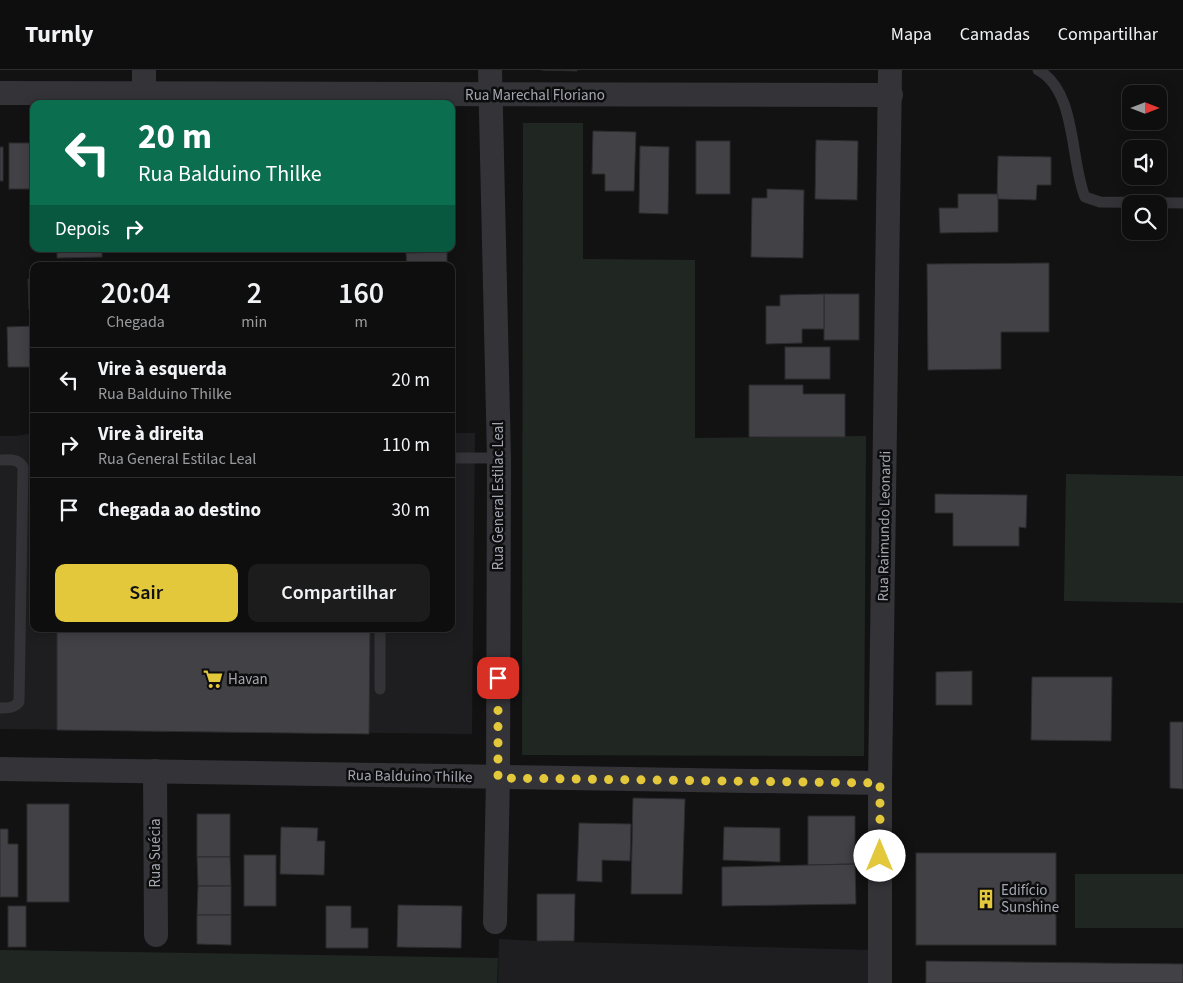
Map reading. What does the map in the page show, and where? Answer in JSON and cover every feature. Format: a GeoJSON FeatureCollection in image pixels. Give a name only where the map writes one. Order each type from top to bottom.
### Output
{"type":"FeatureCollection","features":[{"type":"Feature","properties":{"kind":"street"},"geometry":{"type":"LineString","coordinates":[[144,70],[144,99]]}},
{"type":"Feature","properties":{"kind":"street","name":"Rua General Estilac Leal"},"geometry":{"type":"LineString","coordinates":[[490,70],[499,458],[498,778],[494,922]]}},
{"type":"Feature","properties":{"kind":"street","name":"Rua Raimundo Leonardi"},"geometry":{"type":"LineString","coordinates":[[880,983],[880,783],[890,70]]}},
{"type":"Feature","properties":{"kind":"street","name":"Rua Marechal Floriano"},"geometry":{"type":"LineString","coordinates":[[0,93],[144,99],[490,95],[891,95]]}},
{"type":"Feature","properties":{"kind":"street","name":"Rua Balduino Thilke"},"geometry":{"type":"LineString","coordinates":[[0,770],[880,783]]}},
{"type":"Feature","properties":{"kind":"street","name":"Rua Suécia"},"geometry":{"type":"LineString","coordinates":[[155,771],[156,935]]}},
{"type":"Feature","properties":{"kind":"lane"},"geometry":{"type":"LineString","coordinates":[[1038,70],[1047,75],[1056,87],[1067,113],[1080,186],[1084,196],[1100,202],[1183,203]]}},
{"type":"Feature","properties":{"kind":"lane"},"geometry":{"type":"LineString","coordinates":[[455,458],[499,458]]}},
{"type":"Feature","properties":{"kind":"lane"},"geometry":{"type":"LineString","coordinates":[[0,460],[15,460],[23,466],[19,702],[9,708],[0,708]]}},
{"type":"Feature","properties":{"kind":"lane"},"geometry":{"type":"LineString","coordinates":[[380,632],[380,689]]}},
{"type":"Feature","properties":{"kind":"shaded area"},"geometry":{"type":"Polygon","coordinates":[[[523,123],[583,123],[583,259],[695,260],[695,438],[866,436],[864,756],[522,755],[523,123]]]}},
{"type":"Feature","properties":{"kind":"shaded area"},"geometry":{"type":"Polygon","coordinates":[[[455,433],[475,433],[472,734],[0,729],[0,436],[30,434],[30,632],[455,632],[455,433]]]}},
{"type":"Feature","properties":{"kind":"shaded area"},"geometry":{"type":"Polygon","coordinates":[[[1066,474],[1183,476],[1183,603],[1064,601],[1066,474]]]}},
{"type":"Feature","properties":{"kind":"shaded area"},"geometry":{"type":"Polygon","coordinates":[[[1075,874],[1183,874],[1183,928],[1075,928],[1075,874]]]}},
{"type":"Feature","properties":{"kind":"shaded area"},"geometry":{"type":"Polygon","coordinates":[[[499,939],[869,950],[869,983],[498,983],[499,939]]]}},
{"type":"Feature","properties":{"kind":"shaded area"},"geometry":{"type":"Polygon","coordinates":[[[0,950],[498,958],[497,983],[0,983],[0,950]]]}},
{"type":"Feature","properties":{"kind":"building"},"geometry":{"type":"Polygon","coordinates":[[[542,70],[577,70],[577,71],[542,70]]]}},
{"type":"Feature","properties":{"kind":"building"},"geometry":{"type":"Polygon","coordinates":[[[593,131],[636,132],[634,191],[605,191],[605,174],[592,174],[593,131]]]}},
{"type":"Feature","properties":{"kind":"building"},"geometry":{"type":"Polygon","coordinates":[[[816,140],[858,141],[857,200],[815,199],[816,140]]]}},
{"type":"Feature","properties":{"kind":"building"},"geometry":{"type":"Polygon","coordinates":[[[696,141],[730,141],[730,194],[696,194],[696,141]]]}},
{"type":"Feature","properties":{"kind":"building"},"geometry":{"type":"Polygon","coordinates":[[[9,143],[30,143],[30,189],[9,189],[9,143]]]}},
{"type":"Feature","properties":{"kind":"building"},"geometry":{"type":"Polygon","coordinates":[[[640,146],[669,147],[668,214],[639,213],[640,146]]]}},
{"type":"Feature","properties":{"kind":"building"},"geometry":{"type":"Polygon","coordinates":[[[0,147],[3,147],[3,181],[0,181],[0,147]]]}},
{"type":"Feature","properties":{"kind":"building"},"geometry":{"type":"Polygon","coordinates":[[[998,156],[1051,157],[1051,185],[1037,185],[1036,200],[997,199],[998,156]]]}},
{"type":"Feature","properties":{"kind":"building"},"geometry":{"type":"Polygon","coordinates":[[[767,189],[804,190],[803,258],[751,257],[752,198],[767,198],[767,189]]]}},
{"type":"Feature","properties":{"kind":"building"},"geometry":{"type":"Polygon","coordinates":[[[958,194],[998,194],[998,232],[940,233],[939,208],[958,208],[958,194]]]}},
{"type":"Feature","properties":{"kind":"building"},"geometry":{"type":"Polygon","coordinates":[[[57,252],[102,252],[102,257],[57,258],[57,252]]]}},
{"type":"Feature","properties":{"kind":"building"},"geometry":{"type":"Polygon","coordinates":[[[406,252],[447,252],[406,253],[406,252]]]}},
{"type":"Feature","properties":{"kind":"building"},"geometry":{"type":"Polygon","coordinates":[[[447,252],[447,262],[407,262],[406,253],[447,252]]]}},
{"type":"Feature","properties":{"kind":"building"},"geometry":{"type":"Polygon","coordinates":[[[1049,263],[1049,332],[1001,332],[1001,369],[928,370],[927,264],[1049,263]]]}},
{"type":"Feature","properties":{"kind":"building"},"geometry":{"type":"Polygon","coordinates":[[[28,279],[30,279],[30,310],[28,279]]]}},
{"type":"Feature","properties":{"kind":"building"},"geometry":{"type":"Polygon","coordinates":[[[824,294],[859,294],[859,340],[824,340],[824,294]]]}},
{"type":"Feature","properties":{"kind":"building"},"geometry":{"type":"Polygon","coordinates":[[[824,294],[824,329],[802,329],[802,343],[766,344],[766,306],[780,306],[780,295],[824,294]]]}},
{"type":"Feature","properties":{"kind":"building"},"geometry":{"type":"Polygon","coordinates":[[[30,326],[30,367],[8,367],[7,327],[30,326]]]}},
{"type":"Feature","properties":{"kind":"building"},"geometry":{"type":"Polygon","coordinates":[[[785,347],[830,347],[830,379],[785,379],[785,347]]]}},
{"type":"Feature","properties":{"kind":"building"},"geometry":{"type":"Polygon","coordinates":[[[749,385],[803,385],[803,394],[845,394],[845,437],[749,437],[749,385]]]}},
{"type":"Feature","properties":{"kind":"building"},"geometry":{"type":"Polygon","coordinates":[[[935,494],[1027,495],[1026,528],[1019,527],[1019,546],[953,546],[953,513],[935,513],[935,494]]]}},
{"type":"Feature","properties":{"kind":"building","name":"Havan"},"geometry":{"type":"Polygon","coordinates":[[[57,632],[370,632],[369,734],[57,730],[57,632]]]}},
{"type":"Feature","properties":{"kind":"building"},"geometry":{"type":"Polygon","coordinates":[[[972,671],[972,705],[936,705],[936,672],[972,671]]]}},
{"type":"Feature","properties":{"kind":"building"},"geometry":{"type":"Polygon","coordinates":[[[1032,677],[1112,677],[1111,741],[1031,740],[1032,677]]]}},
{"type":"Feature","properties":{"kind":"building"},"geometry":{"type":"Polygon","coordinates":[[[1170,722],[1183,722],[1183,789],[1170,788],[1170,722]]]}},
{"type":"Feature","properties":{"kind":"building"},"geometry":{"type":"Polygon","coordinates":[[[633,798],[685,799],[682,894],[631,894],[633,798]]]}},
{"type":"Feature","properties":{"kind":"building"},"geometry":{"type":"Polygon","coordinates":[[[27,804],[69,804],[69,902],[27,902],[27,804]]]}},
{"type":"Feature","properties":{"kind":"building"},"geometry":{"type":"Polygon","coordinates":[[[197,814],[230,814],[230,857],[197,857],[197,814]]]}},
{"type":"Feature","properties":{"kind":"building"},"geometry":{"type":"Polygon","coordinates":[[[808,816],[855,816],[855,864],[808,865],[808,816]]]}},
{"type":"Feature","properties":{"kind":"building"},"geometry":{"type":"Polygon","coordinates":[[[579,823],[631,824],[630,861],[602,860],[602,882],[577,881],[579,823]]]}},
{"type":"Feature","properties":{"kind":"building"},"geometry":{"type":"Polygon","coordinates":[[[281,827],[318,828],[317,841],[325,841],[324,875],[280,874],[281,827]]]}},
{"type":"Feature","properties":{"kind":"building"},"geometry":{"type":"Polygon","coordinates":[[[724,827],[780,828],[780,862],[723,860],[724,827]]]}},
{"type":"Feature","properties":{"kind":"building"},"geometry":{"type":"Polygon","coordinates":[[[0,829],[8,829],[8,844],[18,844],[18,897],[0,897],[0,829]]]}},
{"type":"Feature","properties":{"kind":"building","name":"Edifício Sunshine"},"geometry":{"type":"Polygon","coordinates":[[[916,853],[1056,853],[1056,945],[916,945],[916,853]]]}},
{"type":"Feature","properties":{"kind":"building"},"geometry":{"type":"Polygon","coordinates":[[[244,855],[276,855],[276,906],[244,906],[244,855]]]}},
{"type":"Feature","properties":{"kind":"building"},"geometry":{"type":"Polygon","coordinates":[[[197,857],[230,857],[231,886],[198,886],[197,857]]]}},
{"type":"Feature","properties":{"kind":"building"},"geometry":{"type":"Polygon","coordinates":[[[855,864],[856,904],[722,906],[722,867],[855,864]]]}},
{"type":"Feature","properties":{"kind":"building"},"geometry":{"type":"Polygon","coordinates":[[[198,886],[231,886],[231,915],[197,915],[198,886]]]}},
{"type":"Feature","properties":{"kind":"building"},"geometry":{"type":"Polygon","coordinates":[[[537,894],[575,894],[574,941],[537,941],[537,894]]]}},
{"type":"Feature","properties":{"kind":"building"},"geometry":{"type":"Polygon","coordinates":[[[398,905],[462,906],[461,948],[397,947],[398,905]]]}},
{"type":"Feature","properties":{"kind":"building"},"geometry":{"type":"Polygon","coordinates":[[[8,906],[26,906],[26,947],[8,947],[8,906]]]}},
{"type":"Feature","properties":{"kind":"building"},"geometry":{"type":"Polygon","coordinates":[[[326,906],[351,906],[351,928],[368,928],[368,948],[326,948],[326,906]]]}},
{"type":"Feature","properties":{"kind":"building"},"geometry":{"type":"Polygon","coordinates":[[[197,915],[231,915],[231,945],[197,944],[197,915]]]}},
{"type":"Feature","properties":{"kind":"building"},"geometry":{"type":"Polygon","coordinates":[[[926,961],[1183,964],[1183,983],[926,983],[926,961]]]}},
{"type":"Feature","properties":{"kind":"place","name":"Havan"},"geometry":{"type":"Point","coordinates":[213,679]}},
{"type":"Feature","properties":{"kind":"place","name":"Edifício Sunshine"},"geometry":{"type":"Point","coordinates":[986,899]}},
{"type":"Feature","properties":{"kind":"route"},"geometry":{"type":"LineString","coordinates":[[498,678],[498,778],[880,783],[880,856]]}}]}
